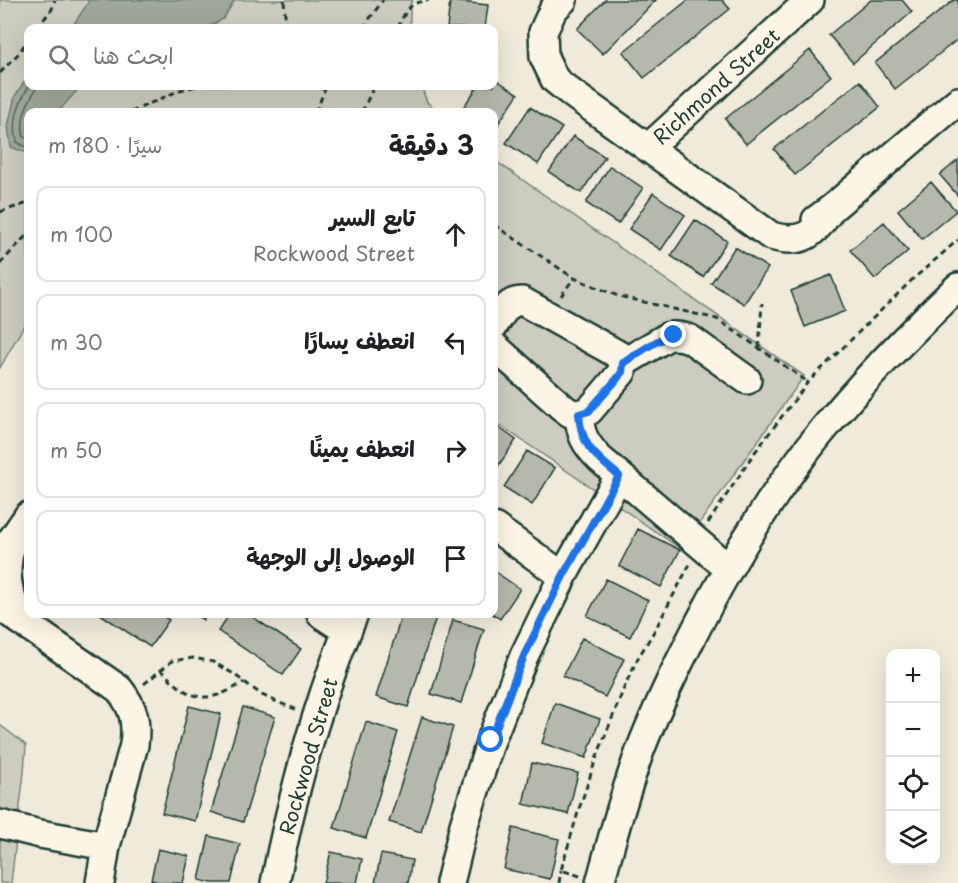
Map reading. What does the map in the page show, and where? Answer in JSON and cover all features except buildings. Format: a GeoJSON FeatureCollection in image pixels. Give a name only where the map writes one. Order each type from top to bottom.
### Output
{"type":"FeatureCollection","features":[{"type":"Feature","properties":{"kind":"street","name":"Richmond Street"},"geometry":{"type":"LineString","coordinates":[[563,0],[553,10],[543,32],[544,57],[555,80],[751,221],[773,227],[795,226],[817,219],[958,101]]}},
{"type":"Feature","properties":{"kind":"street","name":"Richmond Street"},"geometry":{"type":"LineString","coordinates":[[648,148],[810,0]]}},
{"type":"Feature","properties":{"kind":"street"},"geometry":{"type":"LineString","coordinates":[[600,883],[626,790],[642,746],[689,644],[729,569],[771,500],[817,437],[867,377],[958,287]]}},
{"type":"Feature","properties":{"kind":"street"},"geometry":{"type":"LineString","coordinates":[[498,320],[511,303],[522,301],[612,350],[619,355],[623,363],[622,372],[589,411],[579,414],[570,413],[498,350]]}},
{"type":"Feature","properties":{"kind":"street"},"geometry":{"type":"LineString","coordinates":[[623,363],[667,337],[682,336],[690,339],[747,380]]}},
{"type":"Feature","properties":{"kind":"street"},"geometry":{"type":"LineString","coordinates":[[579,414],[584,439],[591,450],[729,569]]}},
{"type":"Feature","properties":{"kind":"street"},"geometry":{"type":"LineString","coordinates":[[450,883],[464,825],[491,740],[524,656],[563,576],[619,476]]}},
{"type":"Feature","properties":{"kind":"street"},"geometry":{"type":"LineString","coordinates":[[24,522],[6,549],[11,599],[24,623]]}},
{"type":"Feature","properties":{"kind":"street"},"geometry":{"type":"LineString","coordinates":[[498,530],[563,576]]}},
{"type":"Feature","properties":{"kind":"street"},"geometry":{"type":"LineString","coordinates":[[0,604],[118,689],[127,699],[134,714],[135,738],[106,846],[100,883]]}},
{"type":"Feature","properties":{"kind":"street","name":"Rockwood Street"},"geometry":{"type":"LineString","coordinates":[[275,883],[285,830],[317,714],[351,622],[336,618]]}},
{"type":"Feature","properties":{"kind":"street"},"geometry":{"type":"LineString","coordinates":[[0,824],[106,846]]}},
{"type":"Feature","properties":{"kind":"path"},"geometry":{"type":"LineString","coordinates":[[40,24],[52,9],[55,0]]}},
{"type":"Feature","properties":{"kind":"path"},"geometry":{"type":"LineString","coordinates":[[284,0],[286,24]]}},
{"type":"Feature","properties":{"kind":"path"},"geometry":{"type":"LineString","coordinates":[[366,24],[383,0]]}},
{"type":"Feature","properties":{"kind":"path"},"geometry":{"type":"LineString","coordinates":[[400,24],[405,10],[417,2],[429,0]]}},
{"type":"Feature","properties":{"kind":"path"},"geometry":{"type":"LineString","coordinates":[[0,73],[24,46]]}},
{"type":"Feature","properties":{"kind":"path"},"geometry":{"type":"LineString","coordinates":[[140,108],[180,90]]}},
{"type":"Feature","properties":{"kind":"path"},"geometry":{"type":"LineString","coordinates":[[318,108],[324,90]]}},
{"type":"Feature","properties":{"kind":"path"},"geometry":{"type":"LineString","coordinates":[[364,108],[372,90]]}},
{"type":"Feature","properties":{"kind":"path"},"geometry":{"type":"LineString","coordinates":[[0,212],[24,204]]}},
{"type":"Feature","properties":{"kind":"path"},"geometry":{"type":"LineString","coordinates":[[498,228],[574,278],[618,296],[717,319],[808,382]]}},
{"type":"Feature","properties":{"kind":"path"},"geometry":{"type":"LineString","coordinates":[[0,264],[24,238]]}},
{"type":"Feature","properties":{"kind":"path"},"geometry":{"type":"LineString","coordinates":[[759,348],[762,303]]}},
{"type":"Feature","properties":{"kind":"path"},"geometry":{"type":"LineString","coordinates":[[127,699],[172,660],[194,658],[213,662],[274,701],[317,714]]}},
{"type":"Feature","properties":{"kind":"path"},"geometry":{"type":"LineString","coordinates":[[160,669],[176,686],[202,697],[229,692],[244,682]]}},
{"type":"Feature","properties":{"kind":"path"},"geometry":{"type":"LineString","coordinates":[[559,883],[561,870]]}},
{"type":"Feature","properties":{"kind":"shaded area"},"geometry":{"type":"Polygon","coordinates":[[[0,0],[413,0],[410,4],[410,24],[24,24],[24,90],[422,90],[427,102],[434,108],[24,108],[24,325],[0,368],[0,0]]]}},
{"type":"Feature","properties":{"kind":"shaded area"},"geometry":{"type":"Polygon","coordinates":[[[498,163],[804,376],[681,549],[498,424],[498,163]]]}},
{"type":"Feature","properties":{"kind":"shaded area"},"geometry":{"type":"Polygon","coordinates":[[[0,725],[26,745],[11,883],[0,883],[0,725]]]}},
{"type":"Feature","properties":{"kind":"water"},"geometry":{"type":"Polygon","coordinates":[[[88,0],[235,0],[223,19],[214,24],[74,24],[88,0]]]}},
{"type":"Feature","properties":{"kind":"water"},"geometry":{"type":"Polygon","coordinates":[[[24,82],[24,90],[77,90],[62,108],[24,108],[24,152],[11,147],[8,126],[15,96],[24,82]]]}},
{"type":"Feature","properties":{"kind":"route"},"geometry":{"type":"LineString","coordinates":[[491,740],[524,656],[563,576],[619,476],[591,450],[584,439],[579,414],[589,411],[617,379],[622,372],[623,363],[659,341],[674,335]]}}]}
